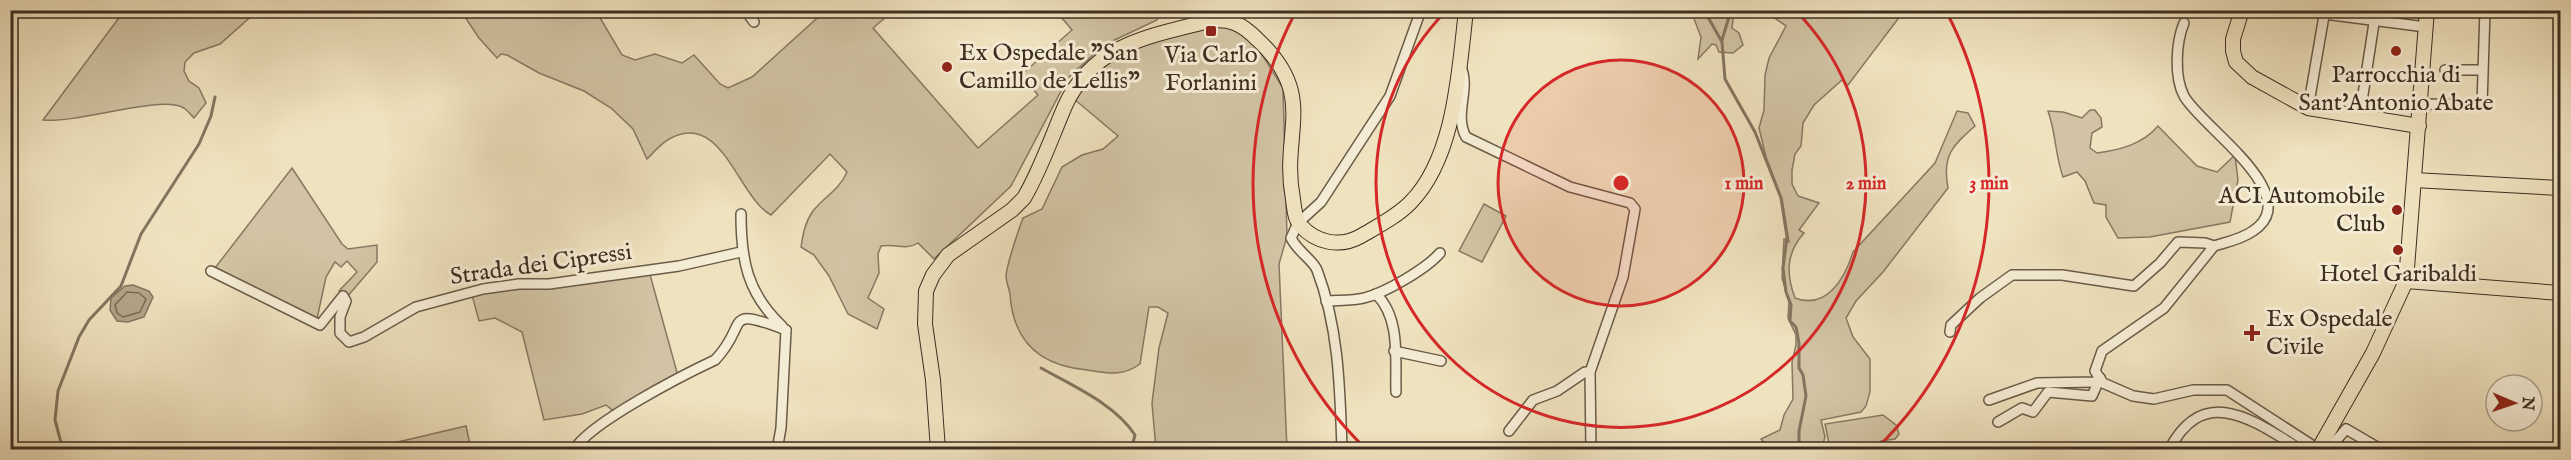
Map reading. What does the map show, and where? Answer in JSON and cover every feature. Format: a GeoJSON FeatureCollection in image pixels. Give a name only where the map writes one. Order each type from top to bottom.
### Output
{"type":"FeatureCollection","features":[{"type":"Feature","properties":{"kind":"main road"},"geometry":{"type":"LineString","coordinates":[[938,450],[924,310],[926,291],[933,275],[948,255],[1012,210],[1024,198],[1067,103],[1080,81],[1096,62],[1137,39],[1219,15],[1234,21],[1252,34],[1283,69],[1288,80],[1294,101],[1291,191],[1298,223],[1319,241],[1331,243],[1355,240],[1410,204],[1428,180],[1446,137],[1460,65],[1466,10]]}},
{"type":"Feature","properties":{"kind":"main road"},"geometry":{"type":"LineString","coordinates":[[2242,10],[2233,51],[2236,62],[2252,77],[2308,108],[2419,126]]}},
{"type":"Feature","properties":{"kind":"main road"},"geometry":{"type":"LineString","coordinates":[[2318,449],[2373,353],[2406,281],[2427,10]]}},
{"type":"Feature","properties":{"kind":"main road"},"geometry":{"type":"LineString","coordinates":[[2414,180],[2560,188]]}},
{"type":"Feature","properties":{"kind":"main road"},"geometry":{"type":"LineString","coordinates":[[2406,281],[2560,292]]}},
{"type":"Feature","properties":{"kind":"street"},"geometry":{"type":"LineString","coordinates":[[745,10],[754,22]]}},
{"type":"Feature","properties":{"kind":"street"},"geometry":{"type":"LineString","coordinates":[[1342,450],[1337,356],[1326,301],[1316,267],[1297,250],[1291,238],[1298,223],[1321,202],[1390,96],[1421,10]]}},
{"type":"Feature","properties":{"kind":"street"},"geometry":{"type":"LineString","coordinates":[[2362,101],[2376,10]]}},
{"type":"Feature","properties":{"kind":"street"},"geometry":{"type":"LineString","coordinates":[[2421,104],[2482,105],[2485,10]]}},
{"type":"Feature","properties":{"kind":"street"},"geometry":{"type":"LineString","coordinates":[[2310,97],[2324,12],[2426,27]]}},
{"type":"Feature","properties":{"kind":"street"},"geometry":{"type":"LineString","coordinates":[[2184,23],[2179,41],[2180,79],[2185,97],[2223,140],[2250,164],[2261,181],[2266,196],[2267,211],[2261,225],[2248,235],[2214,246],[2164,308],[2102,351],[2095,370],[2103,383],[2133,396],[2154,399],[2193,390],[2227,390],[2318,449]]}},
{"type":"Feature","properties":{"kind":"street"},"geometry":{"type":"LineString","coordinates":[[1460,65],[1466,76],[1460,116],[1466,137],[1570,187],[1630,203],[1635,210],[1623,277],[1590,372],[1591,450]]}},
{"type":"Feature","properties":{"kind":"street"},"geometry":{"type":"LineString","coordinates":[[2445,70],[2482,70]]}},
{"type":"Feature","properties":{"kind":"street"},"geometry":{"type":"LineString","coordinates":[[741,214],[741,252],[769,314],[786,330],[781,428],[777,450]]}},
{"type":"Feature","properties":{"kind":"street"},"geometry":{"type":"LineString","coordinates":[[1950,332],[1952,325],[1980,298],[2012,275],[2062,275],[2134,286],[2160,263],[2178,242],[2205,243],[2214,246]]}},
{"type":"Feature","properties":{"kind":"street","name":"Strada dei Cipressi"},"geometry":{"type":"LineString","coordinates":[[211,271],[321,325],[343,297],[346,301],[340,317],[340,333],[349,342],[364,337],[416,307],[483,289],[519,284],[549,284],[679,266],[741,252]]}},
{"type":"Feature","properties":{"kind":"street"},"geometry":{"type":"LineString","coordinates":[[1326,301],[1362,298],[1376,294],[1433,261],[1440,253]]}},
{"type":"Feature","properties":{"kind":"street"},"geometry":{"type":"LineString","coordinates":[[1376,294],[1385,303],[1393,320],[1396,392]]}},
{"type":"Feature","properties":{"kind":"street"},"geometry":{"type":"LineString","coordinates":[[574,450],[578,442],[616,415],[715,360],[725,350],[733,328],[746,317],[754,317],[786,330]]}},
{"type":"Feature","properties":{"kind":"street"},"geometry":{"type":"LineString","coordinates":[[1394,351],[1441,361]]}},
{"type":"Feature","properties":{"kind":"street"},"geometry":{"type":"LineString","coordinates":[[1509,431],[1533,400],[1557,391],[1585,372],[1590,372]]}},
{"type":"Feature","properties":{"kind":"street"},"geometry":{"type":"LineString","coordinates":[[1989,400],[2037,383],[2095,382],[2100,378]]}},
{"type":"Feature","properties":{"kind":"street"},"geometry":{"type":"LineString","coordinates":[[1998,422],[2022,408],[2033,412],[2049,392],[2092,396],[2100,378]]}},
{"type":"Feature","properties":{"kind":"street"},"geometry":{"type":"LineString","coordinates":[[2169,450],[2177,434],[2189,420],[2215,411],[2236,413],[2302,450]]}},
{"type":"Feature","properties":{"kind":"street"},"geometry":{"type":"LineString","coordinates":[[2328,450],[2346,429],[2382,450]]}},
{"type":"Feature","properties":{"kind":"shaded area"},"geometry":{"type":"Polygon","coordinates":[[[124,11],[257,11],[220,44],[194,53],[185,62],[184,71],[189,81],[199,88],[206,103],[194,118],[184,108],[157,105],[76,118],[43,120],[124,11]]]}},
{"type":"Feature","properties":{"kind":"shaded area"},"geometry":{"type":"Polygon","coordinates":[[[461,11],[596,11],[622,55],[635,60],[655,54],[682,63],[694,55],[720,84],[728,88],[752,77],[825,11],[893,11],[873,28],[978,148],[1038,95],[1021,75],[1072,30],[1056,11],[1162,11],[1157,20],[1104,45],[1068,78],[1011,186],[934,259],[918,243],[904,247],[881,246],[878,254],[879,273],[868,298],[884,309],[877,329],[848,314],[829,276],[814,255],[801,247],[810,215],[836,188],[847,172],[830,154],[771,215],[759,205],[728,160],[704,136],[689,133],[671,138],[647,159],[633,129],[611,108],[584,91],[539,73],[507,55],[501,54],[497,58],[479,38],[461,11]]]}},
{"type":"Feature","properties":{"kind":"shaded area"},"geometry":{"type":"Polygon","coordinates":[[[1691,11],[1734,11],[1732,28],[1739,33],[1743,45],[1733,53],[1719,52],[1716,45],[1712,44],[1698,59],[1701,37],[1691,11]]]}},
{"type":"Feature","properties":{"kind":"shaded area"},"geometry":{"type":"Polygon","coordinates":[[[1765,11],[1904,11],[1848,85],[1842,80],[1814,105],[1803,123],[1801,146],[1795,154],[1792,170],[1792,184],[1798,196],[1819,203],[1799,230],[1804,233],[1791,256],[1789,272],[1795,298],[1806,301],[1816,300],[1825,296],[1840,281],[1853,252],[1935,163],[1957,111],[1968,113],[1975,126],[1951,152],[1946,168],[1948,188],[1883,272],[1856,301],[1846,318],[1853,337],[1870,359],[1870,392],[1866,406],[1861,412],[1821,420],[1825,437],[1822,447],[1818,449],[1770,449],[1761,439],[1780,430],[1784,415],[1793,399],[1792,362],[1796,345],[1796,335],[1788,318],[1789,302],[1782,278],[1784,239],[1789,242],[1782,199],[1766,157],[1759,128],[1764,110],[1765,75],[1769,58],[1786,26],[1765,11]]]}},
{"type":"Feature","properties":{"kind":"shaded area"},"geometry":{"type":"Polygon","coordinates":[[[1232,25],[1254,42],[1283,88],[1287,236],[1279,264],[1287,449],[1156,449],[1152,403],[1159,348],[1168,313],[1158,307],[1149,307],[1140,364],[1133,368],[1115,373],[1071,368],[1043,357],[1024,338],[1012,311],[1006,278],[1007,269],[1023,218],[1042,209],[1062,167],[1082,155],[1103,149],[1118,136],[1074,99],[1094,70],[1115,54],[1147,42],[1201,29],[1232,25]]]}},
{"type":"Feature","properties":{"kind":"shaded area"},"geometry":{"type":"Polygon","coordinates":[[[2090,110],[2095,110],[2101,118],[2102,127],[2092,133],[2090,148],[2097,153],[2138,142],[2158,126],[2197,166],[2217,172],[2235,155],[2238,180],[2230,222],[2150,237],[2118,238],[2106,217],[2106,205],[2094,203],[2085,181],[2077,172],[2063,177],[2048,111],[2063,112],[2082,118],[2090,110]]]}},
{"type":"Feature","properties":{"kind":"shaded area"},"geometry":{"type":"Polygon","coordinates":[[[292,168],[342,244],[348,249],[377,245],[377,262],[347,297],[339,291],[357,272],[347,261],[341,267],[335,262],[326,277],[317,319],[215,268],[292,168]]]}},
{"type":"Feature","properties":{"kind":"shaded area"},"geometry":{"type":"Polygon","coordinates":[[[1484,204],[1506,216],[1482,262],[1459,251],[1484,204]]]}},
{"type":"Feature","properties":{"kind":"shaded area"},"geometry":{"type":"Polygon","coordinates":[[[649,271],[678,376],[616,413],[606,405],[582,414],[544,420],[522,332],[495,318],[479,321],[472,295],[649,271]]]}},
{"type":"Feature","properties":{"kind":"shaded area"},"geometry":{"type":"Polygon","coordinates":[[[1883,415],[1896,425],[1899,434],[1895,439],[1881,441],[1887,449],[1830,449],[1825,424],[1883,415]]]}},
{"type":"Feature","properties":{"kind":"shaded area"},"geometry":{"type":"Polygon","coordinates":[[[466,426],[471,449],[387,449],[385,445],[466,426]]]}},
{"type":"Feature","properties":{"kind":"water"},"geometry":{"type":"Polygon","coordinates":[[[133,285],[149,291],[153,297],[144,317],[128,322],[117,321],[110,310],[111,298],[125,286],[133,285]]]}},
{"type":"Feature","properties":{"kind":"waterway"},"geometry":{"type":"LineString","coordinates":[[1704,10],[1722,42],[1725,79],[1755,132],[1781,198],[1787,237],[1783,268],[1786,292],[1791,305],[1790,321],[1796,327],[1799,343],[1799,368],[1803,375],[1806,396],[1799,431],[1799,450]]}},
{"type":"Feature","properties":{"kind":"waterway"},"geometry":{"type":"LineString","coordinates":[[1722,40],[1731,10]]}},
{"type":"Feature","properties":{"kind":"waterway"},"geometry":{"type":"LineString","coordinates":[[63,450],[55,420],[58,391],[79,337],[89,320],[121,286],[141,234],[199,144],[211,116],[215,97]]}},
{"type":"Feature","properties":{"kind":"waterway"},"geometry":{"type":"LineString","coordinates":[[1041,368],[1105,405],[1127,424],[1135,435],[1131,450]]}},
{"type":"Feature","properties":{"kind":"place","name":"Via Carlo Forlanini"},"geometry":{"type":"Point","coordinates":[1211,31]}},
{"type":"Feature","properties":{"kind":"place","name":"Parrocchia di Sant'Antonio Abate"},"geometry":{"type":"Point","coordinates":[2396,51]}},
{"type":"Feature","properties":{"kind":"place","name":"Ex Ospedale \"San Camillo de Lellis\""},"geometry":{"type":"Point","coordinates":[947,67]}},
{"type":"Feature","properties":{"kind":"place","name":"ACI Automobile Club"},"geometry":{"type":"Point","coordinates":[2397,210]}},
{"type":"Feature","properties":{"kind":"place","name":"Hotel Garibaldi"},"geometry":{"type":"Point","coordinates":[2398,250]}},
{"type":"Feature","properties":{"kind":"place","name":"Ex Ospedale Civile"},"geometry":{"type":"Point","coordinates":[2252,333]}}]}
